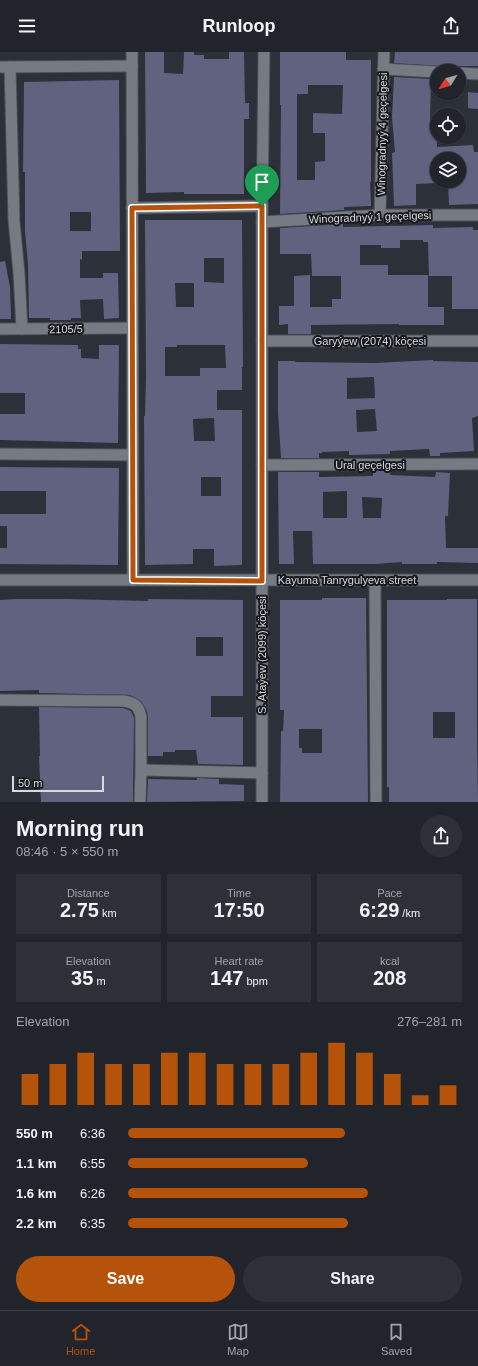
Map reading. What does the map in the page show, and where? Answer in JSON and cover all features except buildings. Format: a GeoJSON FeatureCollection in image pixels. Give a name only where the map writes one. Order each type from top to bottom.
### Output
{"type":"FeatureCollection","features":[{"type":"Feature","properties":{"kind":"street"},"geometry":{"type":"LineString","coordinates":[[132,52],[133,580]]}},
{"type":"Feature","properties":{"kind":"street","name":"S. Ataýew (2099) köçesi"},"geometry":{"type":"LineString","coordinates":[[262,802],[262,206],[264,52]]}},
{"type":"Feature","properties":{"kind":"street","name":"Winogradnyý 4 geçelgesi"},"geometry":{"type":"LineString","coordinates":[[380,215],[384,52]]}},
{"type":"Feature","properties":{"kind":"street"},"geometry":{"type":"LineString","coordinates":[[22,329],[5,67],[132,66]]}},
{"type":"Feature","properties":{"kind":"street"},"geometry":{"type":"LineString","coordinates":[[383,69],[430,72]]}},
{"type":"Feature","properties":{"kind":"street"},"geometry":{"type":"LineString","coordinates":[[466,73],[478,74]]}},
{"type":"Feature","properties":{"kind":"street"},"geometry":{"type":"LineString","coordinates":[[132,208],[262,206]]}},
{"type":"Feature","properties":{"kind":"street","name":"Winogradnyý 1 geçelgesi"},"geometry":{"type":"LineString","coordinates":[[262,222],[380,215],[478,215]]}},
{"type":"Feature","properties":{"kind":"street","name":"2105/5"},"geometry":{"type":"LineString","coordinates":[[0,330],[132,328]]}},
{"type":"Feature","properties":{"kind":"street","name":"Garyýew (2074) köçesi"},"geometry":{"type":"LineString","coordinates":[[262,341],[478,341]]}},
{"type":"Feature","properties":{"kind":"street"},"geometry":{"type":"LineString","coordinates":[[0,454],[132,455]]}},
{"type":"Feature","properties":{"kind":"street","name":"Ural geçelgesi"},"geometry":{"type":"LineString","coordinates":[[262,465],[478,464]]}},
{"type":"Feature","properties":{"kind":"street","name":"Kayuma Tanrygulyeva street"},"geometry":{"type":"LineString","coordinates":[[0,580],[478,580]]}},
{"type":"Feature","properties":{"kind":"street"},"geometry":{"type":"LineString","coordinates":[[375,580],[376,802]]}},
{"type":"Feature","properties":{"kind":"street"},"geometry":{"type":"LineString","coordinates":[[0,700],[124,700],[137,705],[141,717],[140,802]]}},
{"type":"Feature","properties":{"kind":"street"},"geometry":{"type":"LineString","coordinates":[[141,770],[262,773]]}},
{"type":"Feature","properties":{"kind":"route"},"geometry":{"type":"LineString","coordinates":[[262,206],[262,581],[133,580],[132,208],[262,206]]}}]}
